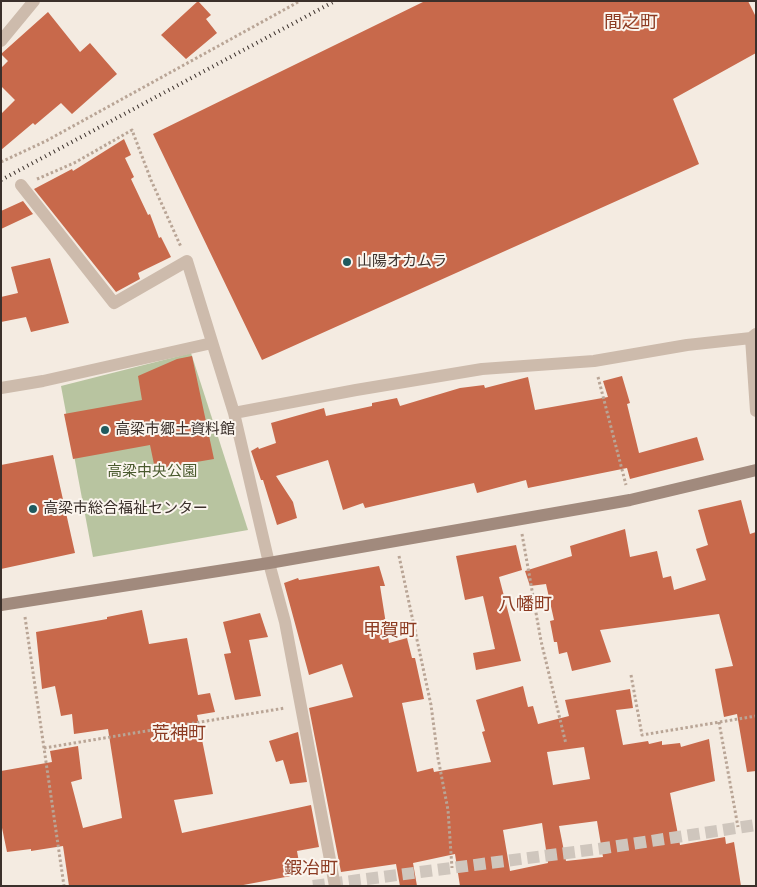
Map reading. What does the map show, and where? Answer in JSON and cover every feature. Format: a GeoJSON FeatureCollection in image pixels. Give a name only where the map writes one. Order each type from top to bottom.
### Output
{"type":"FeatureCollection","features":[{"type":"Feature","properties":{"kind":"street"},"geometry":{"type":"LineString","coordinates":[[1,41],[34,1]]}},
{"type":"Feature","properties":{"kind":"street"},"geometry":{"type":"LineString","coordinates":[[21,185],[114,303],[187,261],[234,413],[269,563],[285,622],[335,886]]}},
{"type":"Feature","properties":{"kind":"street"},"geometry":{"type":"LineString","coordinates":[[234,413],[482,369],[594,361],[754,336],[756,411]]}},
{"type":"Feature","properties":{"kind":"street"},"geometry":{"type":"LineString","coordinates":[[1,388],[42,382],[212,343]]}},
{"type":"Feature","properties":{"kind":"street"},"geometry":{"type":"LineString","coordinates":[[1,606],[269,563],[630,500],[756,470]]}},
{"type":"Feature","properties":{"kind":"path"},"geometry":{"type":"LineString","coordinates":[[1,162],[46,141],[300,1]]}},
{"type":"Feature","properties":{"kind":"path"},"geometry":{"type":"LineString","coordinates":[[21,185],[76,162],[132,130],[151,180],[187,261]]}},
{"type":"Feature","properties":{"kind":"path"},"geometry":{"type":"LineString","coordinates":[[594,361],[630,500]]}},
{"type":"Feature","properties":{"kind":"path"},"geometry":{"type":"LineString","coordinates":[[519,519],[542,641],[566,744]]}},
{"type":"Feature","properties":{"kind":"path"},"geometry":{"type":"LineString","coordinates":[[396,540],[431,705],[438,758],[448,810],[452,868]]}},
{"type":"Feature","properties":{"kind":"path"},"geometry":{"type":"LineString","coordinates":[[23,602],[64,886]]}},
{"type":"Feature","properties":{"kind":"path"},"geometry":{"type":"LineString","coordinates":[[631,675],[642,735],[756,716]]}},
{"type":"Feature","properties":{"kind":"path"},"geometry":{"type":"LineString","coordinates":[[44,748],[301,705]]}},
{"type":"Feature","properties":{"kind":"path"},"geometry":{"type":"LineString","coordinates":[[719,722],[738,827]]}},
{"type":"Feature","properties":{"kind":"green space","name":"高梁中央公園"},"geometry":{"type":"Polygon","coordinates":[[[191,353],[248,530],[93,557],[61,386],[191,353]]]}},
{"type":"Feature","properties":{"kind":"building"},"geometry":{"type":"Polygon","coordinates":[[[198,1],[211,15],[206,19],[217,33],[186,59],[161,35],[198,1]]]}},
{"type":"Feature","properties":{"kind":"building","name":"山陽オカムラ"},"geometry":{"type":"Polygon","coordinates":[[[425,1],[748,1],[756,17],[756,53],[673,99],[699,164],[262,360],[153,134],[425,1]]]}},
{"type":"Feature","properties":{"kind":"building"},"geometry":{"type":"Polygon","coordinates":[[[48,12],[80,52],[90,43],[117,74],[72,114],[61,103],[35,125],[33,123],[1,150],[1,114],[15,100],[1,86],[1,68],[8,61],[1,54],[48,12]]]}},
{"type":"Feature","properties":{"kind":"building"},"geometry":{"type":"Polygon","coordinates":[[[124,139],[131,155],[125,158],[134,177],[131,179],[148,215],[150,214],[159,238],[161,237],[171,257],[138,273],[140,279],[116,292],[34,189],[72,169],[73,171],[124,139]]]}},
{"type":"Feature","properties":{"kind":"building"},"geometry":{"type":"Polygon","coordinates":[[[23,201],[33,214],[1,229],[1,211],[23,201]]]}},
{"type":"Feature","properties":{"kind":"building"},"geometry":{"type":"Polygon","coordinates":[[[50,258],[69,323],[31,332],[26,317],[1,322],[1,297],[18,293],[11,267],[50,258]]]}},
{"type":"Feature","properties":{"kind":"building"},"geometry":{"type":"Polygon","coordinates":[[[192,356],[214,459],[155,469],[150,445],[73,459],[64,414],[142,400],[138,376],[177,359],[192,356]]]}},
{"type":"Feature","properties":{"kind":"building"},"geometry":{"type":"Polygon","coordinates":[[[622,376],[630,403],[627,404],[639,453],[697,437],[704,460],[630,479],[627,468],[528,488],[526,480],[477,493],[474,483],[365,508],[363,503],[343,510],[328,460],[276,476],[293,502],[297,518],[277,525],[263,480],[261,480],[251,451],[258,447],[259,449],[276,443],[271,423],[324,408],[326,416],[372,406],[372,403],[397,398],[400,406],[460,388],[484,385],[485,388],[528,377],[535,410],[608,397],[603,381],[622,376]]]}},
{"type":"Feature","properties":{"kind":"building","name":"高梁市総合福祉センター"},"geometry":{"type":"Polygon","coordinates":[[[53,455],[75,553],[1,569],[1,465],[53,455]]]}},
{"type":"Feature","properties":{"kind":"building"},"geometry":{"type":"Polygon","coordinates":[[[741,500],[750,534],[756,532],[756,771],[747,772],[737,714],[724,717],[715,669],[733,666],[719,614],[600,630],[611,662],[572,671],[567,652],[559,654],[557,642],[554,642],[550,621],[554,620],[546,584],[530,586],[525,571],[572,556],[570,546],[625,529],[630,557],[657,551],[663,578],[671,576],[674,590],[706,580],[696,549],[708,545],[698,510],[741,500]]]}},
{"type":"Feature","properties":{"kind":"building"},"geometry":{"type":"Polygon","coordinates":[[[516,545],[522,570],[499,577],[521,661],[476,670],[473,653],[495,649],[483,596],[465,600],[456,556],[516,545]]]}},
{"type":"Feature","properties":{"kind":"building"},"geometry":{"type":"Polygon","coordinates":[[[379,566],[385,586],[380,586],[389,643],[407,638],[412,658],[415,658],[424,699],[402,703],[417,772],[433,768],[434,772],[491,762],[482,732],[485,731],[476,700],[523,686],[528,707],[533,706],[538,724],[569,716],[565,700],[630,689],[633,708],[616,710],[623,745],[648,741],[649,744],[662,741],[662,745],[680,743],[681,747],[709,739],[715,781],[670,793],[680,845],[725,837],[726,844],[734,842],[741,886],[460,886],[455,854],[413,863],[417,886],[400,886],[396,864],[341,872],[309,708],[353,697],[342,664],[309,675],[284,583],[298,578],[299,580],[379,566]],[[584,747],[547,752],[553,785],[590,779],[584,747]],[[597,821],[559,826],[566,861],[603,857],[597,821]],[[542,823],[503,830],[510,871],[548,863],[542,823]]]}},
{"type":"Feature","properties":{"kind":"building"},"geometry":{"type":"Polygon","coordinates":[[[142,610],[149,644],[187,638],[198,695],[210,693],[215,712],[197,715],[213,794],[174,800],[182,833],[311,805],[319,847],[297,851],[300,868],[291,876],[238,886],[69,886],[63,846],[31,851],[31,849],[7,852],[1,823],[1,771],[52,762],[50,751],[78,746],[82,779],[71,782],[83,828],[122,818],[108,729],[74,734],[72,714],[61,716],[55,686],[42,689],[36,632],[107,619],[107,617],[142,610]]]}},
{"type":"Feature","properties":{"kind":"building"},"geometry":{"type":"Polygon","coordinates":[[[260,613],[268,637],[249,640],[261,696],[235,700],[224,654],[231,653],[223,622],[260,613]]]}},
{"type":"Feature","properties":{"kind":"building"},"geometry":{"type":"Polygon","coordinates":[[[298,732],[307,782],[290,784],[283,760],[276,762],[269,741],[298,732]]]}},
{"type":"Feature","properties":{"kind":"tunnel"},"geometry":{"type":"LineString","coordinates":[[313,886],[605,848],[756,825]]}},
{"type":"Feature","properties":{"kind":"railway"},"geometry":{"type":"LineString","coordinates":[[1,180],[335,1]]}},
{"type":"Feature","properties":{"kind":"place","name":"山陽オカムラ"},"geometry":{"type":"Point","coordinates":[347,262]}},
{"type":"Feature","properties":{"kind":"place","name":"高梁市郷土資料館"},"geometry":{"type":"Point","coordinates":[105,430]}},
{"type":"Feature","properties":{"kind":"place","name":"高梁市総合福祉センター"},"geometry":{"type":"Point","coordinates":[33,509]}},
{"type":"Feature","properties":{"kind":"district","name":"間之町"},"geometry":{"type":"Point","coordinates":[631,23]}},
{"type":"Feature","properties":{"kind":"district","name":"八幡町"},"geometry":{"type":"Point","coordinates":[525,605]}},
{"type":"Feature","properties":{"kind":"district","name":"甲賀町"},"geometry":{"type":"Point","coordinates":[390,631]}},
{"type":"Feature","properties":{"kind":"district","name":"荒神町"},"geometry":{"type":"Point","coordinates":[179,734]}},
{"type":"Feature","properties":{"kind":"district","name":"鍜冶町"},"geometry":{"type":"Point","coordinates":[311,869]}}]}
